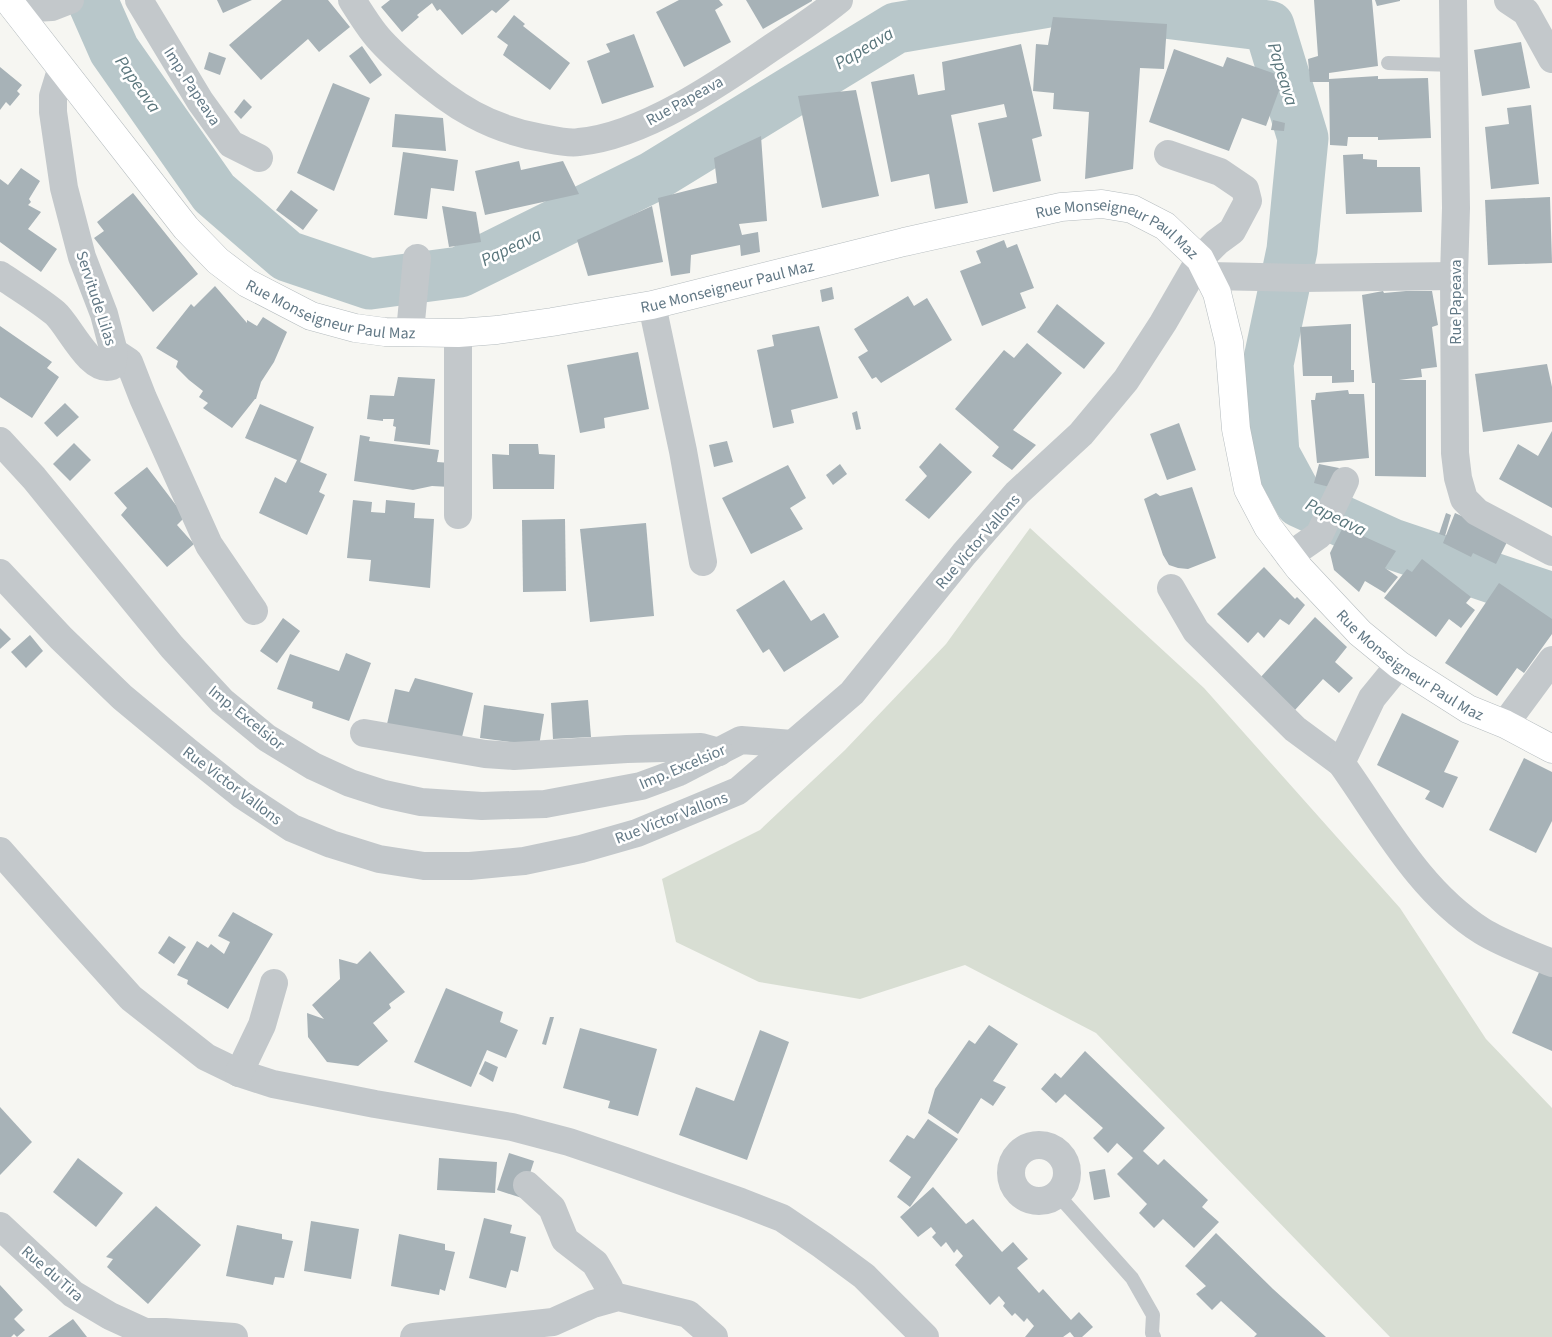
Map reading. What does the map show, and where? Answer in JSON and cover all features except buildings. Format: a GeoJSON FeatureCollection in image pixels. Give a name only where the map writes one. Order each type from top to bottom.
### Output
{"type":"FeatureCollection","features":[{"type":"Feature","properties":{"kind":"main road","name":"Rue Monseigneur Paul Maz"},"geometry":{"type":"LineString","coordinates":[[12,5],[61,70],[124,146],[186,228],[218,261],[247,283],[311,316],[355,328],[385,332],[458,333],[543,324],[652,305],[904,242],[1061,207],[1102,204],[1132,209],[1165,226],[1204,268],[1216,293],[1229,342],[1236,429],[1248,489],[1268,527],[1289,556],[1348,620],[1398,665],[1468,709],[1505,724],[1552,749]]}},
{"type":"Feature","properties":{"kind":"street"},"geometry":{"type":"LineString","coordinates":[[12,5],[52,7],[70,0]]}},
{"type":"Feature","properties":{"kind":"street","name":"Imp. Papeava"},"geometry":{"type":"LineString","coordinates":[[139,0],[200,101],[231,144],[258,158]]}},
{"type":"Feature","properties":{"kind":"street","name":"Rue Papeava"},"geometry":{"type":"LineString","coordinates":[[352,0],[376,35],[400,60],[431,87],[464,110],[491,124],[519,134],[577,143],[607,138],[663,116],[742,68],[839,0]]}},
{"type":"Feature","properties":{"kind":"street","name":"Rue Papeava"},"geometry":{"type":"LineString","coordinates":[[1453,0],[1456,208],[1454,276],[1455,453],[1458,478],[1464,499],[1477,512],[1552,552]]}},
{"type":"Feature","properties":{"kind":"street"},"geometry":{"type":"LineString","coordinates":[[1508,0],[1526,12],[1552,59]]}},
{"type":"Feature","properties":{"kind":"street","name":"Servitude Lilas"},"geometry":{"type":"LineString","coordinates":[[61,70],[52,96],[64,188],[82,257],[104,314],[114,352],[129,362],[143,398],[209,545],[254,611]]}},
{"type":"Feature","properties":{"kind":"street","name":"Rue Victor Vallons"},"geometry":{"type":"LineString","coordinates":[[0,573],[61,638],[122,698],[242,795],[292,828],[331,844],[379,859],[424,866],[470,866],[524,861],[581,849],[637,833],[738,791],[852,693],[970,547],[1017,493],[1081,434],[1126,380],[1163,323],[1204,268],[1217,242],[1232,231],[1248,202],[1245,189],[1220,172],[1168,154]]}},
{"type":"Feature","properties":{"kind":"street"},"geometry":{"type":"LineString","coordinates":[[410,332],[417,258]]}},
{"type":"Feature","properties":{"kind":"street"},"geometry":{"type":"LineString","coordinates":[[1204,268],[1262,277],[1454,276]]}},
{"type":"Feature","properties":{"kind":"street"},"geometry":{"type":"LineString","coordinates":[[0,275],[56,314],[72,332],[88,357],[100,366],[108,368],[112,366],[114,352]]}},
{"type":"Feature","properties":{"kind":"street"},"geometry":{"type":"LineString","coordinates":[[652,305],[683,451],[703,562]]}},
{"type":"Feature","properties":{"kind":"street"},"geometry":{"type":"LineString","coordinates":[[458,333],[458,515]]}},
{"type":"Feature","properties":{"kind":"street","name":"Imp. Excelsior"},"geometry":{"type":"LineString","coordinates":[[0,441],[34,478],[71,526],[172,647],[222,700],[267,738],[313,766],[350,782],[384,794],[421,802],[482,806],[545,804],[641,786],[679,772],[741,740],[792,744]]}},
{"type":"Feature","properties":{"kind":"street"},"geometry":{"type":"LineString","coordinates":[[1289,556],[1319,535],[1334,503]]}},
{"type":"Feature","properties":{"kind":"street"},"geometry":{"type":"LineString","coordinates":[[1171,588],[1196,631],[1295,729],[1341,763],[1406,858],[1444,901],[1483,932],[1552,962]]}},
{"type":"Feature","properties":{"kind":"street"},"geometry":{"type":"LineString","coordinates":[[1505,724],[1552,660]]}},
{"type":"Feature","properties":{"kind":"street"},"geometry":{"type":"LineString","coordinates":[[1341,763],[1372,698],[1398,665]]}},
{"type":"Feature","properties":{"kind":"street"},"geometry":{"type":"LineString","coordinates":[[364,733],[485,754],[514,756],[627,749],[701,747],[719,752]]}},
{"type":"Feature","properties":{"kind":"street"},"geometry":{"type":"LineString","coordinates":[[0,851],[131,998],[206,1058],[239,1073],[273,1084],[333,1097],[512,1127],[569,1142],[782,1218],[864,1276],[924,1337]]}},
{"type":"Feature","properties":{"kind":"street"},"geometry":{"type":"LineString","coordinates":[[239,1073],[262,1025],[274,983]]}},
{"type":"Feature","properties":{"kind":"street"},"geometry":{"type":"LineString","coordinates":[[526,1185],[552,1208],[565,1240],[596,1262],[609,1287],[600,1302]]}},
{"type":"Feature","properties":{"kind":"street","name":"Rue du Tira"},"geometry":{"type":"LineString","coordinates":[[0,1226],[73,1294],[110,1316],[145,1332],[234,1337]]}},
{"type":"Feature","properties":{"kind":"street"},"geometry":{"type":"LineString","coordinates":[[414,1337],[483,1333],[553,1322],[600,1302],[618,1297],[688,1314],[714,1337]]}},
{"type":"Feature","properties":{"kind":"lane"},"geometry":{"type":"LineString","coordinates":[[1388,63],[1455,65]]}},
{"type":"Feature","properties":{"kind":"lane"},"geometry":{"type":"LineString","coordinates":[[1057,1194],[1132,1278],[1153,1316],[1152,1333],[1154,1337]]}},
{"type":"Feature","properties":{"kind":"shaded area"},"geometry":{"type":"Polygon","coordinates":[[[1030,528],[1204,688],[1400,908],[1486,1039],[1552,1108],[1552,1337],[1390,1337],[1096,1033],[965,965],[860,999],[759,982],[676,942],[662,879],[760,830],[845,750],[946,644],[1030,528]]]}},
{"type":"Feature","properties":{"kind":"waterway","name":"Papeava"},"geometry":{"type":"LineString","coordinates":[[92,0],[114,50],[214,193],[287,256],[370,284],[460,272],[654,176],[896,28],[1060,0],[1269,26],[1303,138],[1292,250],[1268,364],[1274,454],[1300,502],[1392,544],[1552,598]]}}]}
